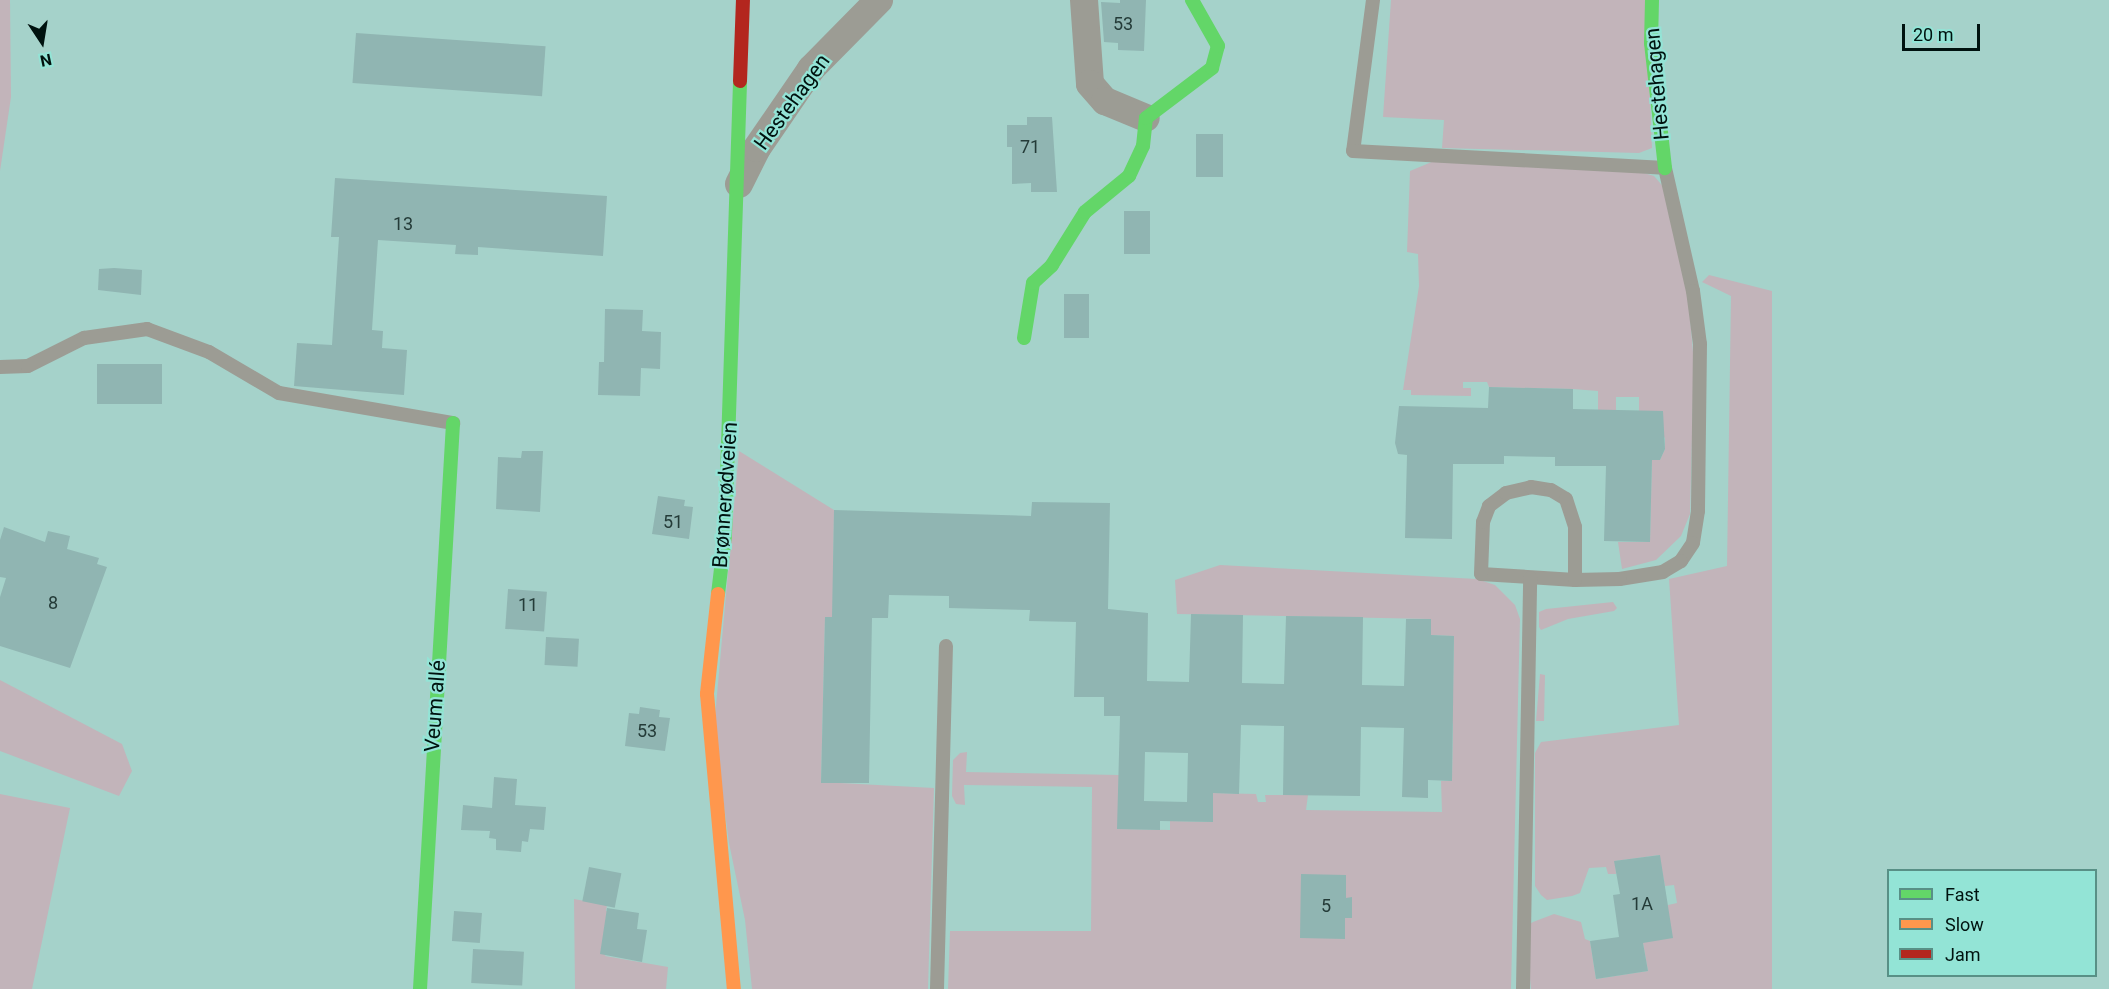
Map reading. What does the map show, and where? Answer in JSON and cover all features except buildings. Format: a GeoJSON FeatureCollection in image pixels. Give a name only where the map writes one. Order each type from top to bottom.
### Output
{"type":"FeatureCollection","features":[{"type":"Feature","properties":{"kind":"street","name":"Brønnerødveien"},"geometry":{"type":"LineString","coordinates":[[734,989],[706,694],[725,535],[739,184],[736,121],[743,0]]}},
{"type":"Feature","properties":{"kind":"street","name":"Hestehagen"},"geometry":{"type":"LineString","coordinates":[[739,184],[757,148],[811,69],[879,0]]}},
{"type":"Feature","properties":{"kind":"street"},"geometry":{"type":"LineString","coordinates":[[1084,0],[1090,84],[1106,101],[1146,118]]}},
{"type":"Feature","properties":{"kind":"street"},"geometry":{"type":"LineString","coordinates":[[1024,338],[1034,283],[1052,266],[1085,212],[1129,176],[1143,146],[1146,118],[1212,68],[1218,46],[1192,0]]}},
{"type":"Feature","properties":{"kind":"street","name":"Hestehagen"},"geometry":{"type":"LineString","coordinates":[[1652,0],[1651,43],[1665,168]]}},
{"type":"Feature","properties":{"kind":"street","name":"Veum allé"},"geometry":{"type":"LineString","coordinates":[[420,989],[453,423]]}},
{"type":"Feature","properties":{"kind":"lane"},"geometry":{"type":"LineString","coordinates":[[1373,0],[1353,151],[1665,168],[1693,291],[1700,344],[1698,511],[1693,543],[1681,561],[1663,572],[1620,579],[1575,580],[1482,574],[1483,522],[1489,506],[1506,493],[1531,487],[1551,490],[1566,500],[1575,527],[1575,580]]}},
{"type":"Feature","properties":{"kind":"lane"},"geometry":{"type":"LineString","coordinates":[[0,367],[28,366],[84,338],[147,329],[209,352],[279,393],[453,423]]}},
{"type":"Feature","properties":{"kind":"lane"},"geometry":{"type":"LineString","coordinates":[[1523,989],[1530,578]]}},
{"type":"Feature","properties":{"kind":"lane"},"geometry":{"type":"LineString","coordinates":[[937,989],[946,646]]}},
{"type":"Feature","properties":{"kind":"shaded area"},"geometry":{"type":"Polygon","coordinates":[[[0,0],[10,0],[11,97],[0,171],[0,0]]]}},
{"type":"Feature","properties":{"kind":"shaded area"},"geometry":{"type":"Polygon","coordinates":[[[1391,0],[1646,0],[1652,148],[1639,153],[1442,148],[1444,120],[1383,117],[1391,0]]]}},
{"type":"Feature","properties":{"kind":"shaded area"},"geometry":{"type":"Polygon","coordinates":[[[1434,161],[1631,169],[1654,176],[1667,191],[1688,294],[1694,364],[1690,514],[1681,536],[1656,560],[1622,569],[1618,542],[1650,542],[1652,460],[1660,460],[1665,449],[1665,438],[1639,411],[1639,397],[1616,397],[1616,410],[1598,410],[1598,391],[1489,387],[1487,382],[1463,382],[1463,388],[1471,388],[1471,396],[1411,395],[1411,390],[1403,390],[1419,286],[1418,254],[1407,252],[1410,171],[1434,161]]]}},
{"type":"Feature","properties":{"kind":"shaded area"},"geometry":{"type":"Polygon","coordinates":[[[1709,275],[1772,291],[1772,989],[1531,989],[1525,927],[1533,922],[1554,914],[1581,922],[1585,939],[1590,941],[1596,979],[1648,971],[1643,943],[1668,905],[1677,903],[1674,885],[1665,886],[1659,855],[1615,861],[1616,874],[1608,874],[1606,867],[1589,868],[1580,893],[1572,896],[1547,900],[1541,895],[1535,886],[1535,753],[1541,742],[1679,725],[1669,579],[1727,566],[1731,296],[1702,282],[1709,275]]]}},
{"type":"Feature","properties":{"kind":"shaded area"},"geometry":{"type":"Polygon","coordinates":[[[739,451],[834,510],[833,593],[840,617],[825,618],[821,782],[934,788],[928,989],[752,989],[745,920],[729,843],[714,728],[739,451]]]}},
{"type":"Feature","properties":{"kind":"shaded area"},"geometry":{"type":"Polygon","coordinates":[[[1220,565],[1477,579],[1495,585],[1515,605],[1520,619],[1511,989],[948,989],[950,931],[1091,931],[1092,787],[964,785],[965,805],[956,804],[952,796],[953,760],[960,753],[967,752],[966,772],[1119,775],[1118,829],[1170,830],[1170,821],[1213,822],[1213,793],[1256,794],[1258,802],[1266,802],[1265,795],[1308,795],[1306,810],[1442,812],[1441,781],[1452,781],[1453,724],[1430,692],[1453,692],[1454,636],[1431,635],[1431,619],[1177,614],[1175,580],[1220,565]]]}},
{"type":"Feature","properties":{"kind":"shaded area"},"geometry":{"type":"Polygon","coordinates":[[[1613,602],[1617,608],[1614,611],[1568,619],[1541,630],[1539,627],[1539,612],[1546,609],[1613,602]]]}},
{"type":"Feature","properties":{"kind":"shaded area"},"geometry":{"type":"Polygon","coordinates":[[[1540,674],[1545,675],[1544,721],[1536,721],[1540,674]]]}},
{"type":"Feature","properties":{"kind":"shaded area"},"geometry":{"type":"Polygon","coordinates":[[[0,680],[122,744],[132,771],[119,796],[0,751],[0,680]]]}},
{"type":"Feature","properties":{"kind":"shaded area"},"geometry":{"type":"Polygon","coordinates":[[[0,794],[70,808],[32,989],[0,989],[0,794]]]}},
{"type":"Feature","properties":{"kind":"shaded area"},"geometry":{"type":"Polygon","coordinates":[[[574,899],[607,905],[606,911],[627,912],[605,956],[668,967],[666,989],[575,989],[574,899]]]}},
{"type":"Feature","properties":{"kind":"traffic: fast"},"geometry":{"type":"LineString","coordinates":[[1024,338],[1033,283],[1052,265],[1085,212],[1129,176],[1143,146],[1146,118],[1212,68],[1218,46],[1192,0]]}},
{"type":"Feature","properties":{"kind":"traffic: fast"},"geometry":{"type":"LineString","coordinates":[[1652,0],[1651,43],[1665,168]]}},
{"type":"Feature","properties":{"kind":"traffic: fast"},"geometry":{"type":"LineString","coordinates":[[718,594],[725,535],[740,81]]}},
{"type":"Feature","properties":{"kind":"traffic: fast"},"geometry":{"type":"LineString","coordinates":[[420,989],[453,423]]}},
{"type":"Feature","properties":{"kind":"traffic: slow"},"geometry":{"type":"LineString","coordinates":[[718,594],[707,694],[734,989]]}},
{"type":"Feature","properties":{"kind":"traffic: jam"},"geometry":{"type":"LineString","coordinates":[[740,81],[743,0]]}}]}
